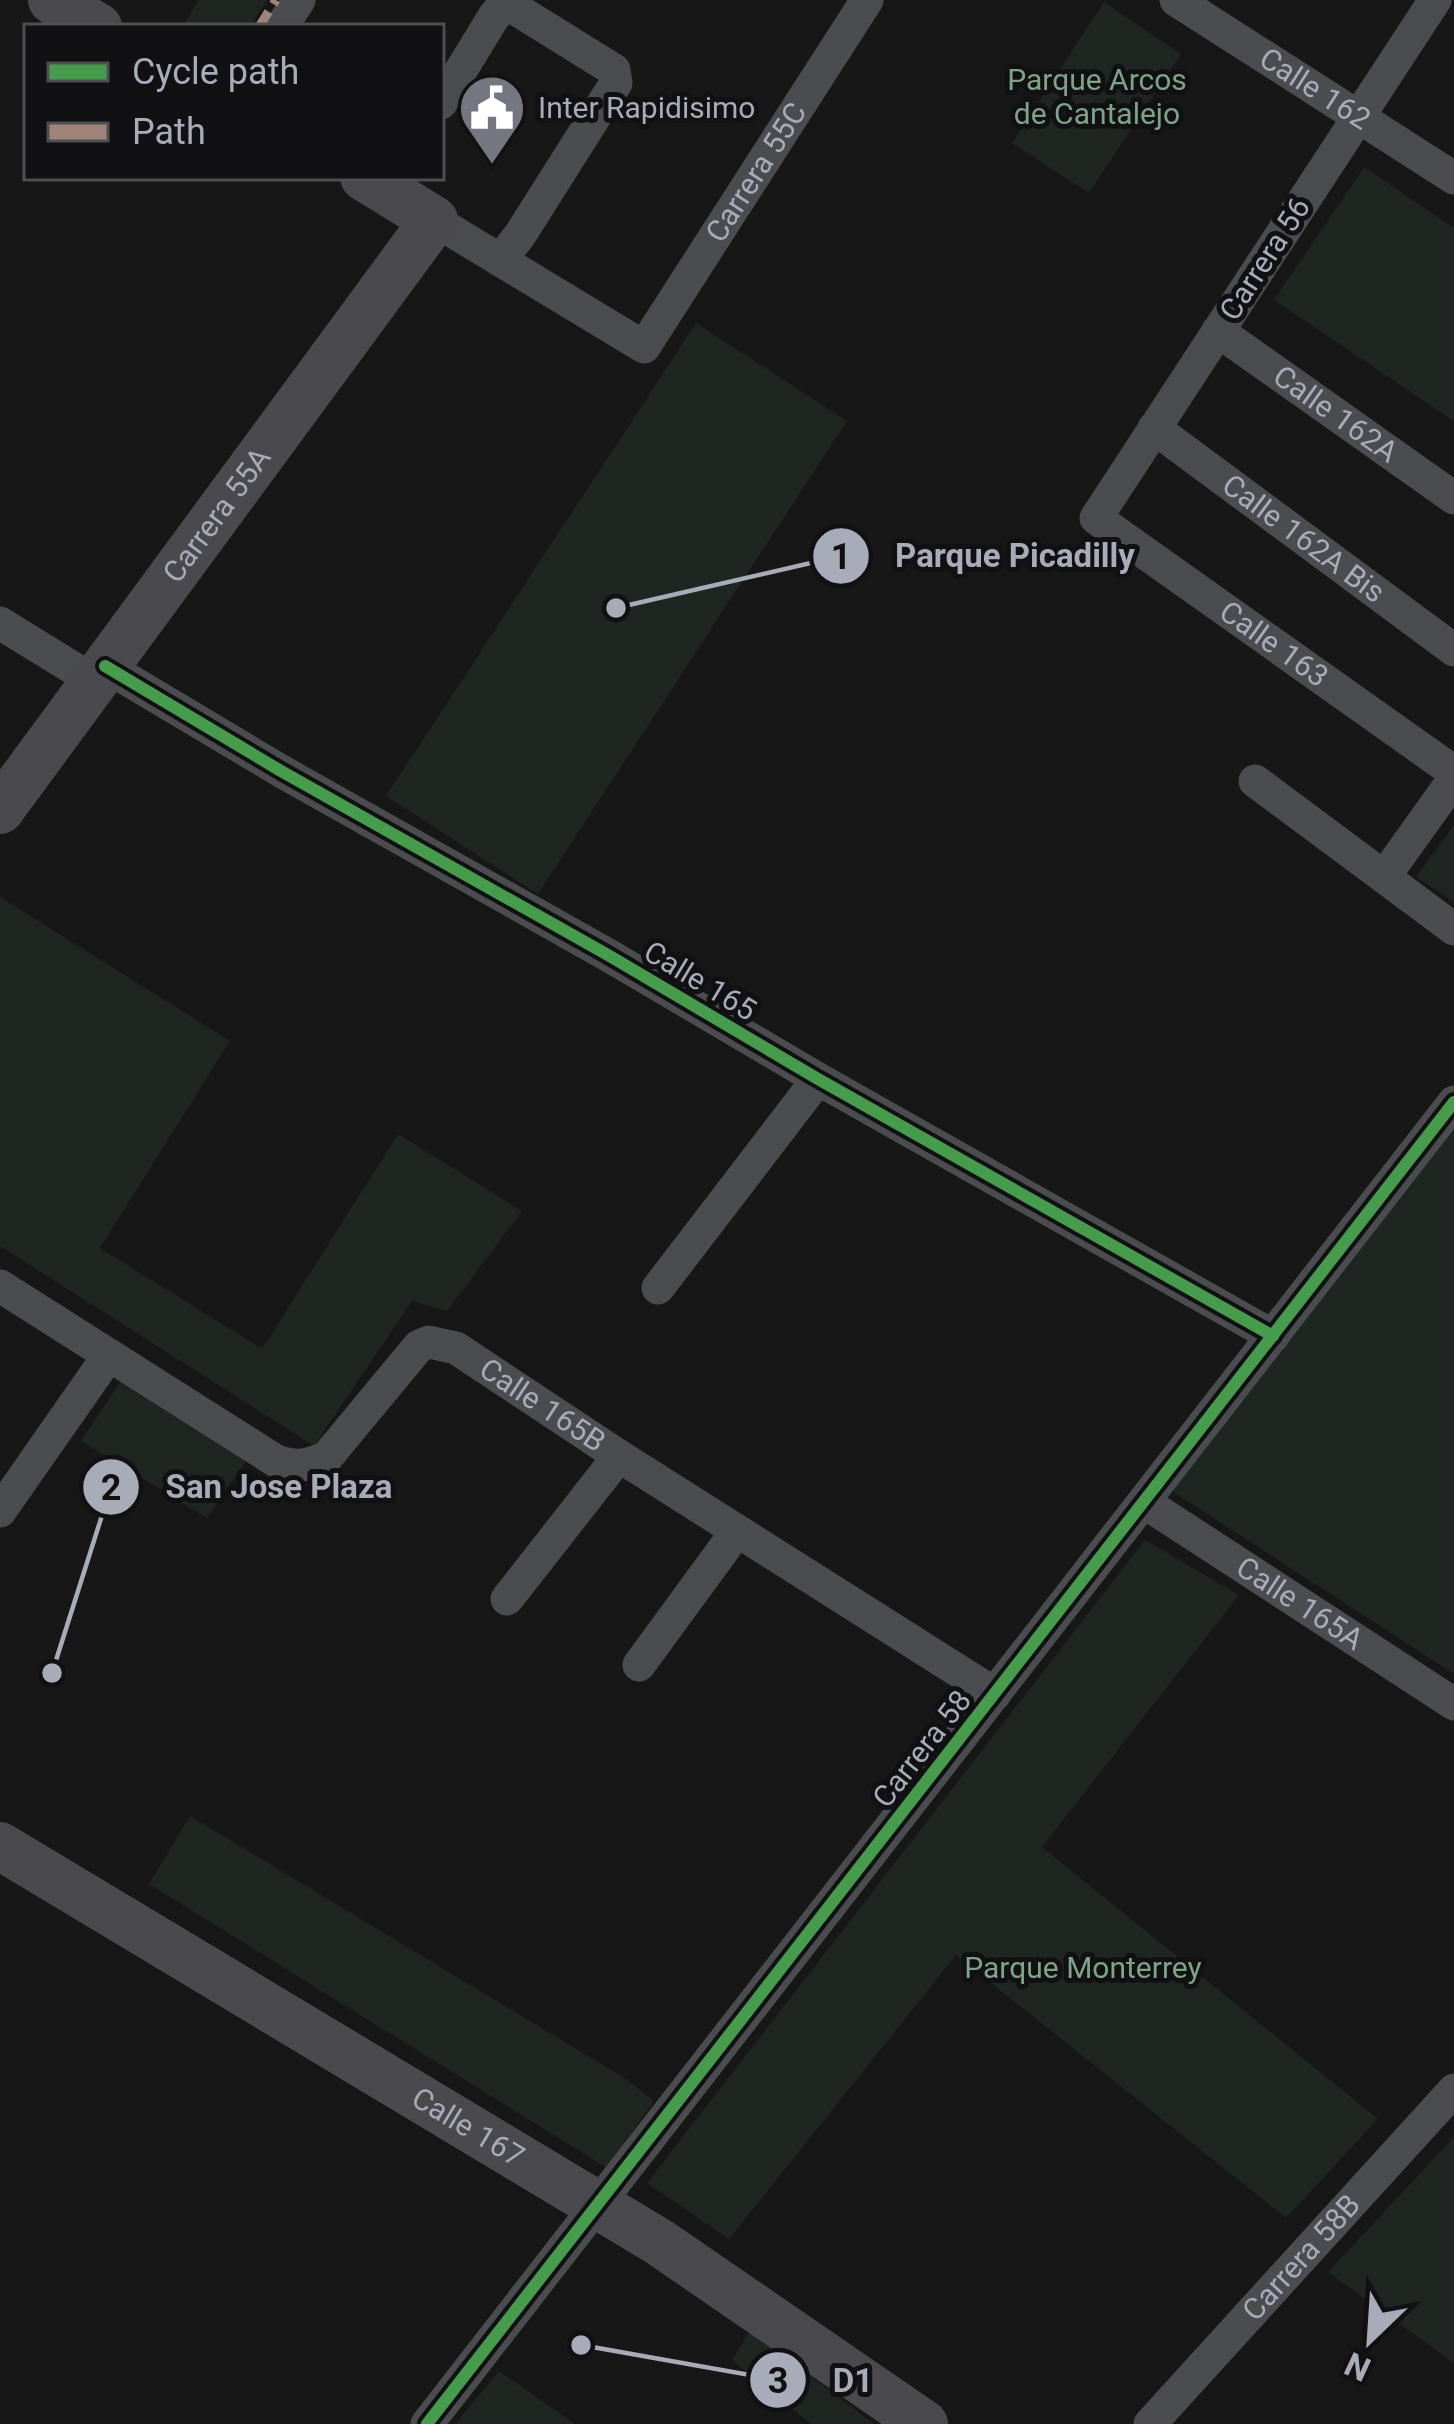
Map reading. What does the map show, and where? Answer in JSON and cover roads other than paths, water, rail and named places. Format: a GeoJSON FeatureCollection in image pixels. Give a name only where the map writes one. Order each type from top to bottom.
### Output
{"type":"FeatureCollection","features":[{"type":"Feature","properties":{"kind":"street"},"geometry":{"type":"LineString","coordinates":[[52,0],[93,24]]}},
{"type":"Feature","properties":{"kind":"street","name":"Carrera 55C"},"geometry":{"type":"LineString","coordinates":[[500,260],[644,346],[867,0]]}},
{"type":"Feature","properties":{"kind":"street","name":"Calle 162"},"geometry":{"type":"LineString","coordinates":[[1176,0],[1454,178]]}},
{"type":"Feature","properties":{"kind":"street","name":"Carrera 56"},"geometry":{"type":"LineString","coordinates":[[1096,518],[1435,0]]}},
{"type":"Feature","properties":{"kind":"street"},"geometry":{"type":"LineString","coordinates":[[382,181],[500,260],[616,77],[614,70],[511,6],[500,9],[493,18],[444,98]]}},
{"type":"Feature","properties":{"kind":"street","name":"Carrera 55A"},"geometry":{"type":"LineString","coordinates":[[0,810],[434,220]]}},
{"type":"Feature","properties":{"kind":"street","name":"Calle 162A"},"geometry":{"type":"LineString","coordinates":[[1218,331],[1454,497]]}},
{"type":"Feature","properties":{"kind":"street","name":"Calle 162A Bis"},"geometry":{"type":"LineString","coordinates":[[1154,428],[1454,650]]}},
{"type":"Feature","properties":{"kind":"street","name":"Calle 163"},"geometry":{"type":"LineString","coordinates":[[1096,518],[1454,776]]}},
{"type":"Feature","properties":{"kind":"street","name":"Calle 165"},"geometry":{"type":"LineString","coordinates":[[0,623],[458,869],[1273,1336]]}},
{"type":"Feature","properties":{"kind":"street"},"geometry":{"type":"LineString","coordinates":[[1384,877],[1454,776]]}},
{"type":"Feature","properties":{"kind":"street"},"geometry":{"type":"LineString","coordinates":[[1255,781],[1454,929]]}},
{"type":"Feature","properties":{"kind":"street"},"geometry":{"type":"LineString","coordinates":[[658,1288],[818,1079]]}},
{"type":"Feature","properties":{"kind":"street","name":"Carrera 58"},"geometry":{"type":"LineString","coordinates":[[427,2424],[1454,1102]]}},
{"type":"Feature","properties":{"kind":"street","name":"Calle 165B"},"geometry":{"type":"LineString","coordinates":[[0,1286],[276,1461],[294,1467],[310,1466],[327,1457],[419,1346],[441,1342],[456,1348],[995,1694]]}},
{"type":"Feature","properties":{"kind":"street"},"geometry":{"type":"LineString","coordinates":[[0,1511],[109,1355]]}},
{"type":"Feature","properties":{"kind":"street"},"geometry":{"type":"LineString","coordinates":[[507,1599],[619,1456]]}},
{"type":"Feature","properties":{"kind":"street","name":"Calle 165A"},"geometry":{"type":"LineString","coordinates":[[1144,1502],[1454,1704]]}},
{"type":"Feature","properties":{"kind":"street"},"geometry":{"type":"LineString","coordinates":[[638,1665],[737,1531]]}},
{"type":"Feature","properties":{"kind":"street","name":"Calle 167"},"geometry":{"type":"LineString","coordinates":[[0,1846],[599,2205],[924,2424]]}},
{"type":"Feature","properties":{"kind":"street","name":"Carrera 58B"},"geometry":{"type":"LineString","coordinates":[[1150,2424],[1454,2090]]}},
{"type":"Feature","properties":{"kind":"place","name":"Inter Rapidisimo"},"geometry":{"type":"Point","coordinates":[492,167]}},
{"type":"Feature","properties":{"kind":"place","name":"Parque Picadilly"},"geometry":{"type":"Point","coordinates":[616,608]}},
{"type":"Feature","properties":{"kind":"place","name":"San Jose Plaza"},"geometry":{"type":"Point","coordinates":[52,1673]}},
{"type":"Feature","properties":{"kind":"place","name":"D1"},"geometry":{"type":"Point","coordinates":[581,2345]}},
{"type":"Feature","properties":{"kind":"park label","name":"Parque Arcos de Cantalejo"},"geometry":{"type":"Point","coordinates":[1097,97]}},
{"type":"Feature","properties":{"kind":"park label","name":"Parque Monterrey"},"geometry":{"type":"Point","coordinates":[1083,1968]}}]}
